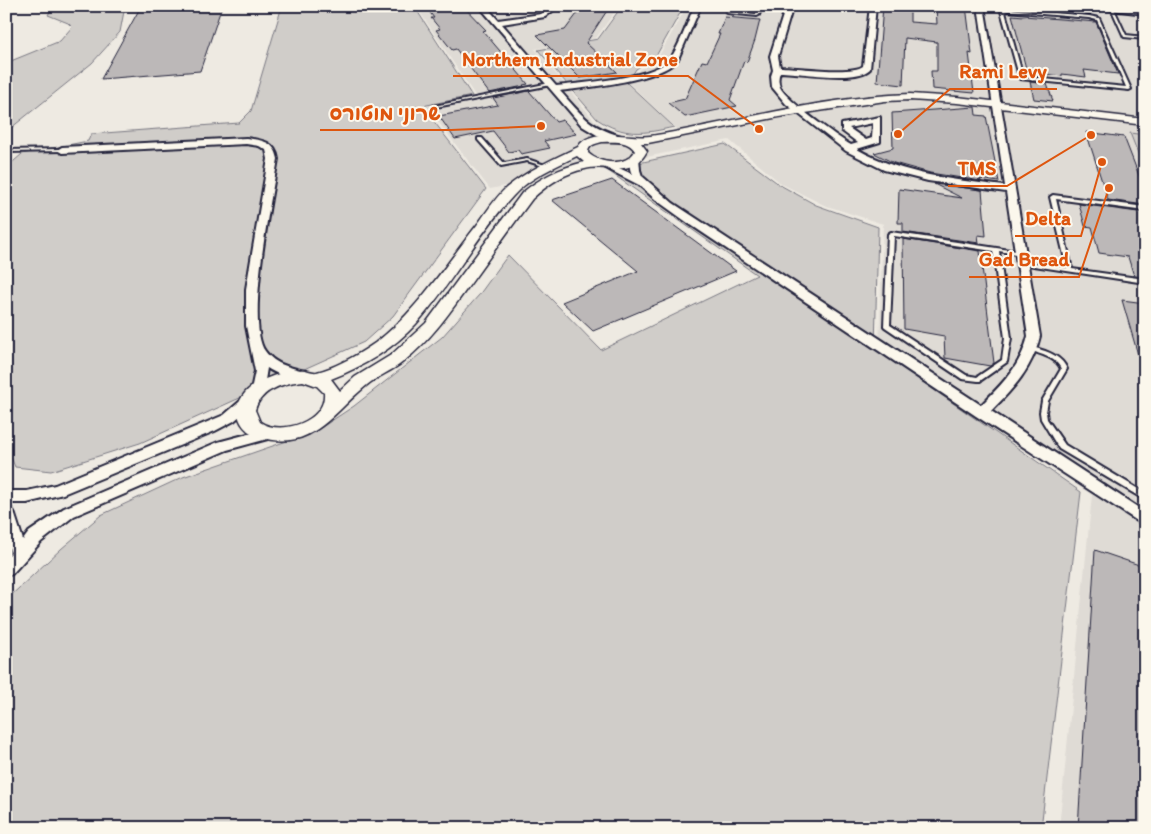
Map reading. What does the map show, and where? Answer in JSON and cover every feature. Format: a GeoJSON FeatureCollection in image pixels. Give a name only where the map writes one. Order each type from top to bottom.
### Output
{"type":"FeatureCollection","features":[{"type":"Feature","properties":{"kind":"street"},"geometry":{"type":"LineString","coordinates":[[482,6],[585,124],[590,134],[584,146],[584,156],[643,183]]}},
{"type":"Feature","properties":{"kind":"street"},"geometry":{"type":"LineString","coordinates":[[496,23],[543,16],[556,6]]}},
{"type":"Feature","properties":{"kind":"street"},"geometry":{"type":"LineString","coordinates":[[552,87],[631,76],[660,69],[672,62],[698,6]]}},
{"type":"Feature","properties":{"kind":"street"},"geometry":{"type":"LineString","coordinates":[[790,6],[774,56],[777,70],[774,76],[779,92],[800,111],[849,149],[872,162],[912,176],[1011,190]]}},
{"type":"Feature","properties":{"kind":"street"},"geometry":{"type":"LineString","coordinates":[[777,70],[792,68],[849,74],[863,71],[867,67],[873,6]]}},
{"type":"Feature","properties":{"kind":"street"},"geometry":{"type":"LineString","coordinates":[[981,6],[1034,336],[1032,349],[1025,366],[981,413]]}},
{"type":"Feature","properties":{"kind":"street"},"geometry":{"type":"LineString","coordinates":[[1081,6],[1145,12]]}},
{"type":"Feature","properties":{"kind":"street"},"geometry":{"type":"LineString","coordinates":[[6,497],[27,497],[58,490],[229,418],[270,383],[310,377],[361,360],[393,337],[411,320],[519,183],[546,166],[601,138],[648,140],[859,101],[910,97],[1145,130]]}},
{"type":"Feature","properties":{"kind":"street"},"geometry":{"type":"LineString","coordinates":[[62,150],[246,140],[268,145],[273,150],[274,159],[252,289],[252,326],[258,351],[260,371],[254,395],[247,412],[250,422],[258,429],[270,433],[285,434],[300,431],[321,420],[329,410],[361,381],[397,359],[432,326],[535,188],[570,168],[601,164],[622,165],[659,149],[869,109],[916,106],[998,109],[1145,122]]}},
{"type":"Feature","properties":{"kind":"street"},"geometry":{"type":"LineString","coordinates":[[585,124],[600,133],[623,138],[636,144],[641,151],[634,171],[637,178],[692,221],[1145,520]]}},
{"type":"Feature","properties":{"kind":"street"},"geometry":{"type":"LineString","coordinates":[[849,149],[865,144]]}},
{"type":"Feature","properties":{"kind":"street"},"geometry":{"type":"LineString","coordinates":[[258,351],[267,363],[279,371],[310,377],[326,383],[332,390],[333,400],[329,410]]}},
{"type":"Feature","properties":{"kind":"street"},"geometry":{"type":"LineString","coordinates":[[6,569],[35,537],[69,512],[223,446],[270,433]]}},
{"type":"Feature","properties":{"kind":"street"},"geometry":{"type":"LineString","coordinates":[[6,512],[19,554]]}},
{"type":"Feature","properties":{"kind":"lane"},"geometry":{"type":"LineString","coordinates":[[730,6],[728,12],[757,15],[760,6]]}},
{"type":"Feature","properties":{"kind":"lane"},"geometry":{"type":"LineString","coordinates":[[1056,6],[1060,14]]}},
{"type":"Feature","properties":{"kind":"lane"},"geometry":{"type":"LineString","coordinates":[[1112,9],[1125,36],[1145,38]]}},
{"type":"Feature","properties":{"kind":"lane"},"geometry":{"type":"LineString","coordinates":[[1003,11],[1060,14],[1098,19],[1129,89],[1021,78],[1003,11]]}},
{"type":"Feature","properties":{"kind":"lane"},"geometry":{"type":"LineString","coordinates":[[436,106],[552,87]]}},
{"type":"Feature","properties":{"kind":"lane"},"geometry":{"type":"LineString","coordinates":[[480,139],[502,165],[527,160],[546,166]]}},
{"type":"Feature","properties":{"kind":"lane"},"geometry":{"type":"LineString","coordinates":[[6,151],[62,150]]}},
{"type":"Feature","properties":{"kind":"lane"},"geometry":{"type":"LineString","coordinates":[[1070,270],[1054,196],[1145,209]]}},
{"type":"Feature","properties":{"kind":"lane"},"geometry":{"type":"LineString","coordinates":[[996,248],[1008,338],[1006,361],[978,379],[964,377],[887,326],[891,234],[996,248],[1022,258],[1070,270],[1145,280]]}},
{"type":"Feature","properties":{"kind":"lane"},"geometry":{"type":"LineString","coordinates":[[1032,349],[1059,359],[1063,365],[1064,369],[1046,401],[1043,412],[1044,419],[1062,447],[1145,497]]}},
{"type":"Feature","properties":{"kind":"shaded area"},"geometry":{"type":"Polygon","coordinates":[[[53,6],[125,6],[120,32],[92,63],[6,132],[6,63],[60,41],[72,27],[68,23],[48,15],[53,6]]]}},
{"type":"Feature","properties":{"kind":"shaded area"},"geometry":{"type":"Polygon","coordinates":[[[282,6],[414,6],[472,96],[422,106],[486,189],[393,316],[364,342],[140,443],[51,471],[15,467],[6,445],[6,168],[22,154],[88,141],[91,134],[239,123],[251,111],[282,6]]]}},
{"type":"Feature","properties":{"kind":"shaded area"},"geometry":{"type":"Polygon","coordinates":[[[416,6],[619,6],[596,38],[535,49],[594,120],[607,129],[626,134],[650,135],[678,130],[629,83],[640,69],[659,56],[687,6],[1145,6],[1145,828],[1059,828],[1092,495],[879,350],[883,224],[824,205],[782,184],[729,140],[490,189],[426,106],[476,97],[416,6]]]}},
{"type":"Feature","properties":{"kind":"shaded area"},"geometry":{"type":"Polygon","coordinates":[[[622,6],[684,6],[656,56],[636,69],[627,83],[674,127],[634,132],[616,129],[607,125],[597,119],[538,50],[598,39],[622,6]]]}},
{"type":"Feature","properties":{"kind":"shaded area"},"geometry":{"type":"Polygon","coordinates":[[[1130,133],[1145,135],[1145,171],[1130,133]]]}},
{"type":"Feature","properties":{"kind":"shaded area"},"geometry":{"type":"Polygon","coordinates":[[[725,144],[780,185],[816,205],[878,227],[875,349],[1081,492],[1041,828],[6,828],[6,600],[101,515],[183,477],[316,431],[354,406],[442,337],[479,295],[508,255],[601,350],[757,275],[607,170],[725,144]]]}},
{"type":"Feature","properties":{"kind":"building"},"geometry":{"type":"Polygon","coordinates":[[[222,6],[200,71],[101,79],[140,8],[222,6]]]}},
{"type":"Feature","properties":{"kind":"building"},"geometry":{"type":"Polygon","coordinates":[[[425,6],[463,6],[486,30],[483,31],[528,84],[489,93],[456,49],[452,50],[436,30],[440,29],[431,18],[434,18],[425,6]]]}},
{"type":"Feature","properties":{"kind":"building"},"geometry":{"type":"Polygon","coordinates":[[[583,6],[610,6],[586,43],[617,72],[580,78],[537,35],[565,30],[583,6]]]}},
{"type":"Feature","properties":{"kind":"building"},"geometry":{"type":"Polygon","coordinates":[[[883,6],[910,6],[910,22],[937,24],[936,6],[966,6],[972,54],[969,53],[974,93],[932,89],[931,71],[937,71],[937,42],[905,38],[903,85],[877,82],[883,6]]]}},
{"type":"Feature","properties":{"kind":"building"},"geometry":{"type":"Polygon","coordinates":[[[1012,15],[1096,22],[1118,74],[1084,70],[1086,77],[1062,74],[1062,76],[1044,74],[1045,77],[1028,76],[1012,15]]]}},
{"type":"Feature","properties":{"kind":"building"},"geometry":{"type":"Polygon","coordinates":[[[725,17],[760,20],[747,62],[744,61],[730,100],[737,106],[685,117],[668,103],[685,99],[702,61],[707,62],[720,34],[718,34],[725,17]]]}},
{"type":"Feature","properties":{"kind":"building"},"geometry":{"type":"Polygon","coordinates":[[[1030,82],[1047,84],[1053,101],[1034,99],[1030,82]]]}},
{"type":"Feature","properties":{"kind":"building"},"geometry":{"type":"Polygon","coordinates":[[[529,91],[556,122],[563,120],[576,134],[544,141],[550,148],[521,154],[518,150],[509,152],[493,131],[455,139],[439,116],[498,105],[493,98],[529,91]]]}},
{"type":"Feature","properties":{"kind":"building"},"geometry":{"type":"Polygon","coordinates":[[[975,107],[976,115],[986,116],[999,182],[930,173],[894,163],[874,153],[893,148],[892,113],[975,107]]]}},
{"type":"Feature","properties":{"kind":"building"},"geometry":{"type":"Polygon","coordinates":[[[1086,132],[1124,137],[1145,191],[1145,205],[1108,200],[1086,132]]]}},
{"type":"Feature","properties":{"kind":"building"},"geometry":{"type":"Polygon","coordinates":[[[612,180],[736,271],[593,331],[562,302],[638,271],[552,200],[612,180]]]}},
{"type":"Feature","properties":{"kind":"building"},"geometry":{"type":"Polygon","coordinates":[[[934,184],[982,190],[986,236],[978,235],[979,243],[903,232],[903,223],[898,223],[899,189],[962,198],[934,184]]]}},
{"type":"Feature","properties":{"kind":"building"},"geometry":{"type":"Polygon","coordinates":[[[1079,204],[1145,213],[1145,277],[1134,276],[1128,257],[1099,253],[1092,227],[1085,226],[1079,204]]]}},
{"type":"Feature","properties":{"kind":"building"},"geometry":{"type":"Polygon","coordinates":[[[903,239],[980,251],[994,363],[990,366],[945,358],[944,336],[904,329],[903,239]]]}},
{"type":"Feature","properties":{"kind":"building"},"geometry":{"type":"Polygon","coordinates":[[[1122,300],[1145,303],[1145,364],[1141,365],[1122,300]]]}},
{"type":"Feature","properties":{"kind":"building"},"geometry":{"type":"Polygon","coordinates":[[[1095,550],[1145,567],[1145,828],[1078,828],[1095,550]]]}},
{"type":"Feature","properties":{"kind":"place","name":"שרוני מוטורס"},"geometry":{"type":"Point","coordinates":[541,126]}},
{"type":"Feature","properties":{"kind":"place","name":"Northern Industrial Zone"},"geometry":{"type":"Point","coordinates":[759,129]}},
{"type":"Feature","properties":{"kind":"place","name":"Rami Levy"},"geometry":{"type":"Point","coordinates":[898,134]}},
{"type":"Feature","properties":{"kind":"place","name":"TMS"},"geometry":{"type":"Point","coordinates":[1091,135]}},
{"type":"Feature","properties":{"kind":"place","name":"Delta"},"geometry":{"type":"Point","coordinates":[1102,162]}},
{"type":"Feature","properties":{"kind":"place","name":"Gad Bread"},"geometry":{"type":"Point","coordinates":[1109,188]}}]}
